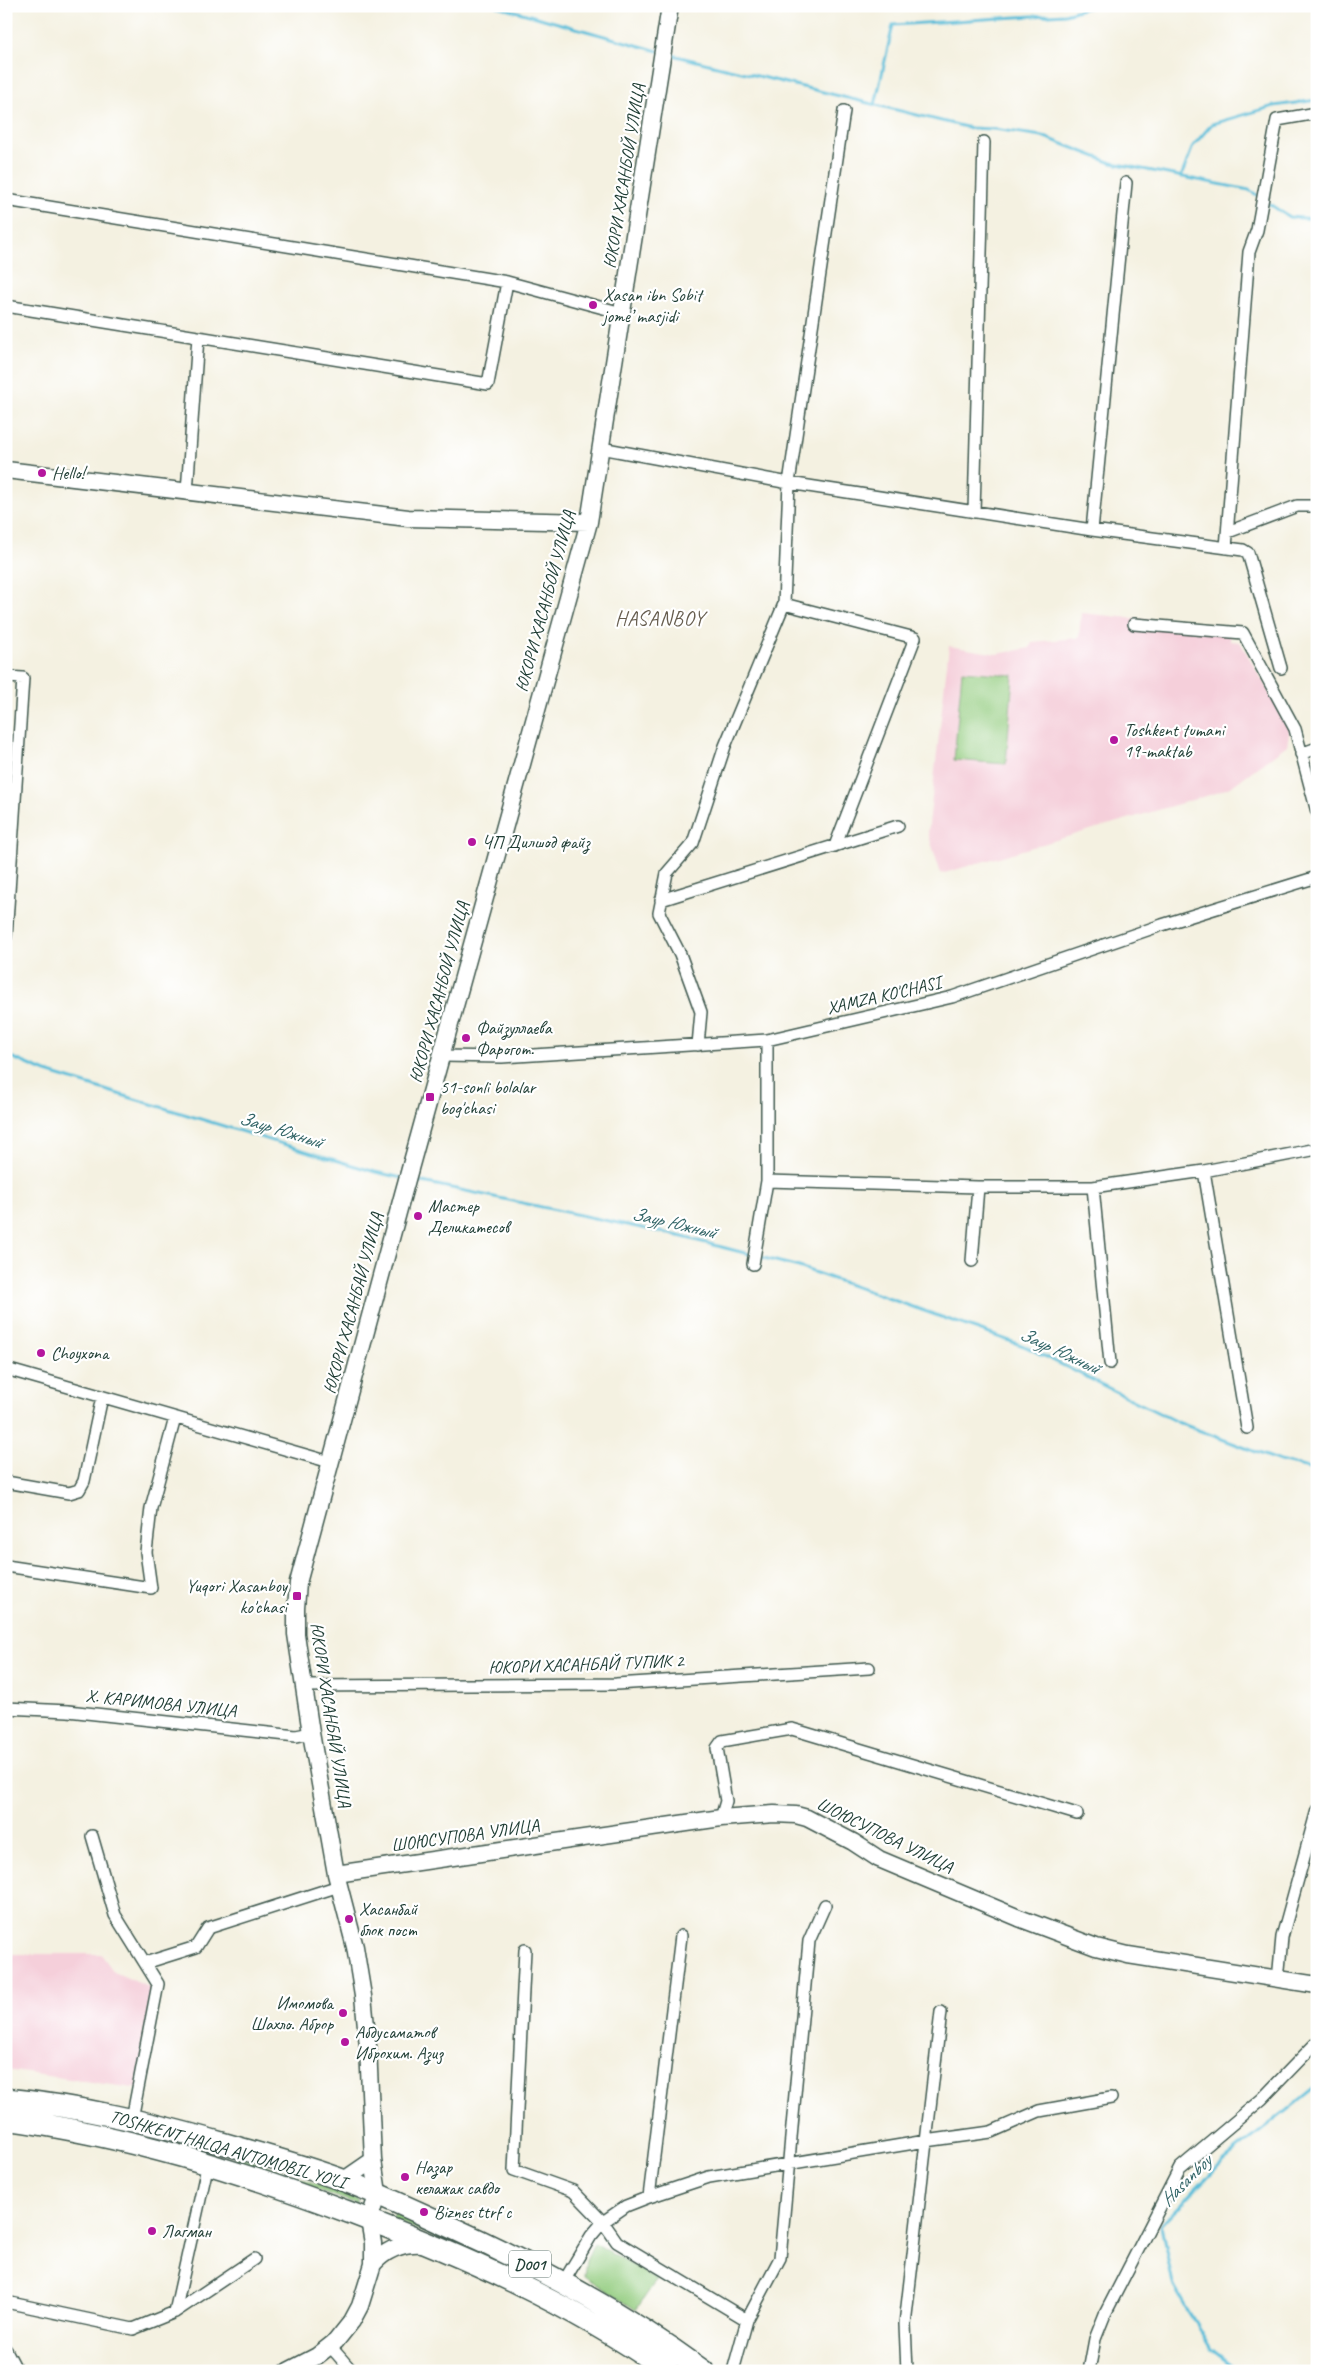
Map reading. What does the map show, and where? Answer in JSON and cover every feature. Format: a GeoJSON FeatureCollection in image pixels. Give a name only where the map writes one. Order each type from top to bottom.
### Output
{"type":"FeatureCollection","features":[{"type":"Feature","properties":{"kind":"highway","name":"TOSHKENT HALQA AVTOMOBIL YO'LI"},"geometry":{"type":"LineString","coordinates":[[6,2099],[79,2109],[132,2119],[296,2164],[378,2193],[557,2278],[607,2306],[703,2371]]}},
{"type":"Feature","properties":{"kind":"highway","name":"TOSHKENT HALQA AVTOMOBIL YO'LI"},"geometry":{"type":"LineString","coordinates":[[6,2119],[127,2141],[282,2187],[369,2220],[433,2245],[539,2293],[590,2320],[668,2371]]}},
{"type":"Feature","properties":{"kind":"highway"},"geometry":{"type":"LineString","coordinates":[[213,2165],[224,2144]]}},
{"type":"Feature","properties":{"kind":"highway"},"geometry":{"type":"LineString","coordinates":[[539,2293],[557,2278]]}},
{"type":"Feature","properties":{"kind":"street","name":"ЮКОРИ ХАСАНБОЙ УЛИЦА"},"geometry":{"type":"LineString","coordinates":[[403,1194],[589,522],[670,6]]}},
{"type":"Feature","properties":{"kind":"street"},"geometry":{"type":"LineString","coordinates":[[698,1045],[701,1012],[680,954],[659,913],[667,873],[692,843],[725,746],[784,604],[789,483],[844,111]]}},
{"type":"Feature","properties":{"kind":"street"},"geometry":{"type":"LineString","coordinates":[[1226,548],[1249,252],[1257,230],[1277,120],[1317,113]]}},
{"type":"Feature","properties":{"kind":"street"},"geometry":{"type":"LineString","coordinates":[[974,512],[984,142]]}},
{"type":"Feature","properties":{"kind":"street"},"geometry":{"type":"LineString","coordinates":[[1092,530],[1126,183]]}},
{"type":"Feature","properties":{"kind":"street"},"geometry":{"type":"LineString","coordinates":[[6,200],[507,282],[622,313]]}},
{"type":"Feature","properties":{"kind":"street"},"geometry":{"type":"LineString","coordinates":[[6,306],[488,384],[507,282]]}},
{"type":"Feature","properties":{"kind":"street"},"geometry":{"type":"LineString","coordinates":[[188,492],[198,337]]}},
{"type":"Feature","properties":{"kind":"street"},"geometry":{"type":"LineString","coordinates":[[601,448],[789,483],[1092,530],[1243,550],[1248,553],[1281,668]]}},
{"type":"Feature","properties":{"kind":"street"},"geometry":{"type":"LineString","coordinates":[[6,470],[408,518],[589,522]]}},
{"type":"Feature","properties":{"kind":"street"},"geometry":{"type":"LineString","coordinates":[[1228,532],[1297,506],[1317,506]]}},
{"type":"Feature","properties":{"kind":"street"},"geometry":{"type":"LineString","coordinates":[[784,604],[915,638],[835,846]]}},
{"type":"Feature","properties":{"kind":"street"},"geometry":{"type":"LineString","coordinates":[[1134,624],[1243,633],[1295,729],[1317,812]]}},
{"type":"Feature","properties":{"kind":"street"},"geometry":{"type":"LineString","coordinates":[[6,677],[23,678],[6,937]]}},
{"type":"Feature","properties":{"kind":"street"},"geometry":{"type":"LineString","coordinates":[[1301,754],[1317,748]]}},
{"type":"Feature","properties":{"kind":"street"},"geometry":{"type":"LineString","coordinates":[[662,900],[898,826]]}},
{"type":"Feature","properties":{"kind":"street","name":"XAMZA KO'CHASI"},"geometry":{"type":"LineString","coordinates":[[442,1056],[502,1057],[767,1040],[952,996],[1162,925],[1317,877]]}},
{"type":"Feature","properties":{"kind":"street"},"geometry":{"type":"LineString","coordinates":[[753,1264],[767,1181],[767,1040]]}},
{"type":"Feature","properties":{"kind":"street"},"geometry":{"type":"LineString","coordinates":[[767,1181],[978,1187],[1093,1187],[1204,1171],[1317,1148]]}},
{"type":"Feature","properties":{"kind":"street"},"geometry":{"type":"LineString","coordinates":[[1204,1171],[1247,1428]]}},
{"type":"Feature","properties":{"kind":"street"},"geometry":{"type":"LineString","coordinates":[[972,1261],[978,1187]]}},
{"type":"Feature","properties":{"kind":"street"},"geometry":{"type":"LineString","coordinates":[[1093,1187],[1110,1363]]}},
{"type":"Feature","properties":{"kind":"street","name":"ЮКОРИ ХАСАНБАЙ УЛИЦА"},"geometry":{"type":"LineString","coordinates":[[378,2193],[373,2160],[368,2046],[363,1996],[355,1947],[337,1880],[311,1733],[296,1634],[296,1602],[301,1571],[403,1194]]}},
{"type":"Feature","properties":{"kind":"street"},"geometry":{"type":"LineString","coordinates":[[6,1369],[330,1462]]}},
{"type":"Feature","properties":{"kind":"street"},"geometry":{"type":"LineString","coordinates":[[6,1482],[69,1493],[79,1490],[84,1481],[102,1397]]}},
{"type":"Feature","properties":{"kind":"street"},"geometry":{"type":"LineString","coordinates":[[6,1566],[151,1588],[146,1552],[151,1508],[175,1418]]}},
{"type":"Feature","properties":{"kind":"street","name":"ЮКОРИ ХАСАНБАЙ ТУПИК 2"},"geometry":{"type":"LineString","coordinates":[[304,1686],[616,1684],[868,1668]]}},
{"type":"Feature","properties":{"kind":"street","name":"Х. КАРИМОВА УЛИЦА"},"geometry":{"type":"LineString","coordinates":[[6,1708],[68,1711],[296,1736],[311,1733]]}},
{"type":"Feature","properties":{"kind":"street"},"geometry":{"type":"LineString","coordinates":[[720,1818],[726,1801],[718,1748],[722,1741],[792,1729],[1077,1814]]}},
{"type":"Feature","properties":{"kind":"street"},"geometry":{"type":"LineString","coordinates":[[1278,1980],[1282,1937],[1317,1810]]}},
{"type":"Feature","properties":{"kind":"street","name":"ШОЮСУПОВА УЛИЦА"},"geometry":{"type":"LineString","coordinates":[[337,1880],[720,1818],[774,1814],[796,1815],[830,1829],[879,1858],[1081,1942],[1128,1955],[1317,1985]]}},
{"type":"Feature","properties":{"kind":"street"},"geometry":{"type":"LineString","coordinates":[[92,1836],[115,1916],[158,1984],[132,2119]]}},
{"type":"Feature","properties":{"kind":"street"},"geometry":{"type":"LineString","coordinates":[[145,1964],[196,1947],[208,1928],[337,1880]]}},
{"type":"Feature","properties":{"kind":"street"},"geometry":{"type":"LineString","coordinates":[[733,2371],[747,2320],[780,2258],[809,1941],[825,1905]]}},
{"type":"Feature","properties":{"kind":"street"},"geometry":{"type":"LineString","coordinates":[[649,2197],[681,1936]]}},
{"type":"Feature","properties":{"kind":"street"},"geometry":{"type":"LineString","coordinates":[[525,1950],[514,2170],[573,2191],[603,2222],[617,2242],[747,2320]]}},
{"type":"Feature","properties":{"kind":"street"},"geometry":{"type":"LineString","coordinates":[[907,2371],[905,2324],[942,2012]]}},
{"type":"Feature","properties":{"kind":"street"},"geometry":{"type":"LineString","coordinates":[[1089,2371],[1095,2339],[1105,2314],[1180,2168],[1262,2099],[1317,2042]]}},
{"type":"Feature","properties":{"kind":"street"},"geometry":{"type":"LineString","coordinates":[[557,2278],[603,2222],[626,2206],[710,2177],[991,2132],[1039,2111],[1111,2098]]}},
{"type":"Feature","properties":{"kind":"street"},"geometry":{"type":"LineString","coordinates":[[344,2180],[373,2160]]}},
{"type":"Feature","properties":{"kind":"street"},"geometry":{"type":"LineString","coordinates":[[175,2312],[213,2165]]}},
{"type":"Feature","properties":{"kind":"street"},"geometry":{"type":"LineString","coordinates":[[288,2371],[330,2346],[342,2334],[356,2314],[366,2291],[373,2264],[374,2243],[369,2220],[378,2193]]}},
{"type":"Feature","properties":{"kind":"street"},"geometry":{"type":"LineString","coordinates":[[373,2264],[384,2253],[398,2246],[415,2244],[433,2245]]}},
{"type":"Feature","properties":{"kind":"street"},"geometry":{"type":"LineString","coordinates":[[6,2302],[133,2329],[175,2312],[254,2259]]}},
{"type":"Feature","properties":{"kind":"street"},"geometry":{"type":"LineString","coordinates":[[330,2346],[352,2371]]}},
{"type":"Feature","properties":{"kind":"street"},"geometry":{"type":"LineString","coordinates":[[6,2350],[17,2371]]}},
{"type":"Feature","properties":{"kind":"shaded area","name":"Toshkent tumani 19-maktab"},"geometry":{"type":"Polygon","coordinates":[[[1081,613],[1231,628],[1230,641],[1240,642],[1290,728],[1287,745],[1232,786],[1216,793],[941,874],[928,833],[949,646],[997,654],[1030,648],[1032,642],[1079,638],[1081,613]]]}},
{"type":"Feature","properties":{"kind":"shaded area"},"geometry":{"type":"Polygon","coordinates":[[[6,1954],[101,1954],[114,1972],[155,1990],[140,2089],[6,2070],[6,1954]]]}},
{"type":"Feature","properties":{"kind":"green space"},"geometry":{"type":"Polygon","coordinates":[[[962,671],[1013,675],[1006,764],[954,760],[962,671]]]}},
{"type":"Feature","properties":{"kind":"green space"},"geometry":{"type":"Polygon","coordinates":[[[6,2105],[67,2114],[205,2146],[203,2151],[6,2105]]]}},
{"type":"Feature","properties":{"kind":"green space"},"geometry":{"type":"Polygon","coordinates":[[[237,2155],[358,2199],[357,2204],[235,2161],[237,2155]]]}},
{"type":"Feature","properties":{"kind":"green space"},"geometry":{"type":"Polygon","coordinates":[[[394,2213],[532,2273],[529,2278],[391,2218],[394,2213]]]}},
{"type":"Feature","properties":{"kind":"green space"},"geometry":{"type":"Polygon","coordinates":[[[594,2244],[657,2279],[636,2310],[584,2276],[586,2261],[594,2244]]]}},
{"type":"Feature","properties":{"kind":"waterway"},"geometry":{"type":"LineString","coordinates":[[497,6],[658,51]]}},
{"type":"Feature","properties":{"kind":"waterway"},"geometry":{"type":"LineString","coordinates":[[875,105],[893,25],[1065,14],[1093,6]]}},
{"type":"Feature","properties":{"kind":"waterway"},"geometry":{"type":"LineString","coordinates":[[668,54],[970,128],[994,129],[1042,136],[1112,163],[1249,190],[1260,197]]}},
{"type":"Feature","properties":{"kind":"waterway"},"geometry":{"type":"LineString","coordinates":[[1181,177],[1193,146],[1212,124],[1274,106],[1317,100]]}},
{"type":"Feature","properties":{"kind":"waterway"},"geometry":{"type":"LineString","coordinates":[[1265,201],[1289,217],[1317,219]]}},
{"type":"Feature","properties":{"kind":"waterway","name":"Заур Южный"},"geometry":{"type":"LineString","coordinates":[[6,1055],[46,1072],[375,1172],[402,1178]]}},
{"type":"Feature","properties":{"kind":"waterway","name":"Заур Южный"},"geometry":{"type":"LineString","coordinates":[[413,1180],[675,1235],[799,1267],[1024,1346],[1177,1422],[1280,1461],[1317,1470]]}},
{"type":"Feature","properties":{"kind":"waterway","name":"Hasanboy"},"geometry":{"type":"LineString","coordinates":[[1239,2371],[1211,2349],[1173,2285],[1161,2225],[1222,2162],[1317,2086]]}},
{"type":"Feature","properties":{"kind":"place","name":"Xasan ibn Sobit jome’ masjidi"},"geometry":{"type":"Point","coordinates":[593,305]}},
{"type":"Feature","properties":{"kind":"place","name":"Hello!"},"geometry":{"type":"Point","coordinates":[42,473]}},
{"type":"Feature","properties":{"kind":"place","name":"Toshkent tumani 19-maktab"},"geometry":{"type":"Point","coordinates":[1114,740]}},
{"type":"Feature","properties":{"kind":"place","name":"ЧП Дилшод файз"},"geometry":{"type":"Point","coordinates":[472,842]}},
{"type":"Feature","properties":{"kind":"place","name":"Файзуллаева Фарогот."},"geometry":{"type":"Point","coordinates":[466,1038]}},
{"type":"Feature","properties":{"kind":"place","name":"51-sonli bolalar bog'chasi"},"geometry":{"type":"Point","coordinates":[430,1097]}},
{"type":"Feature","properties":{"kind":"place","name":"Мастер Деликатесов"},"geometry":{"type":"Point","coordinates":[418,1216]}},
{"type":"Feature","properties":{"kind":"place","name":"Choyxona"},"geometry":{"type":"Point","coordinates":[41,1353]}},
{"type":"Feature","properties":{"kind":"place","name":"Yuqori Xasanboy ko'chasi"},"geometry":{"type":"Point","coordinates":[297,1596]}},
{"type":"Feature","properties":{"kind":"place","name":"Хасанбай блок пост"},"geometry":{"type":"Point","coordinates":[349,1919]}},
{"type":"Feature","properties":{"kind":"place","name":"Имомова Шахло. Аброр"},"geometry":{"type":"Point","coordinates":[343,2013]}},
{"type":"Feature","properties":{"kind":"place","name":"Абдусаматов Иброхим. Азиз"},"geometry":{"type":"Point","coordinates":[345,2042]}},
{"type":"Feature","properties":{"kind":"place","name":"Назар келажак савдо"},"geometry":{"type":"Point","coordinates":[405,2177]}},
{"type":"Feature","properties":{"kind":"place","name":"Biznes ttrf c"},"geometry":{"type":"Point","coordinates":[424,2212]}},
{"type":"Feature","properties":{"kind":"place","name":"Лагман"},"geometry":{"type":"Point","coordinates":[152,2231]}},
{"type":"Feature","properties":{"kind":"district","name":"HASANBOY"},"geometry":{"type":"Point","coordinates":[660,618]}}]}
